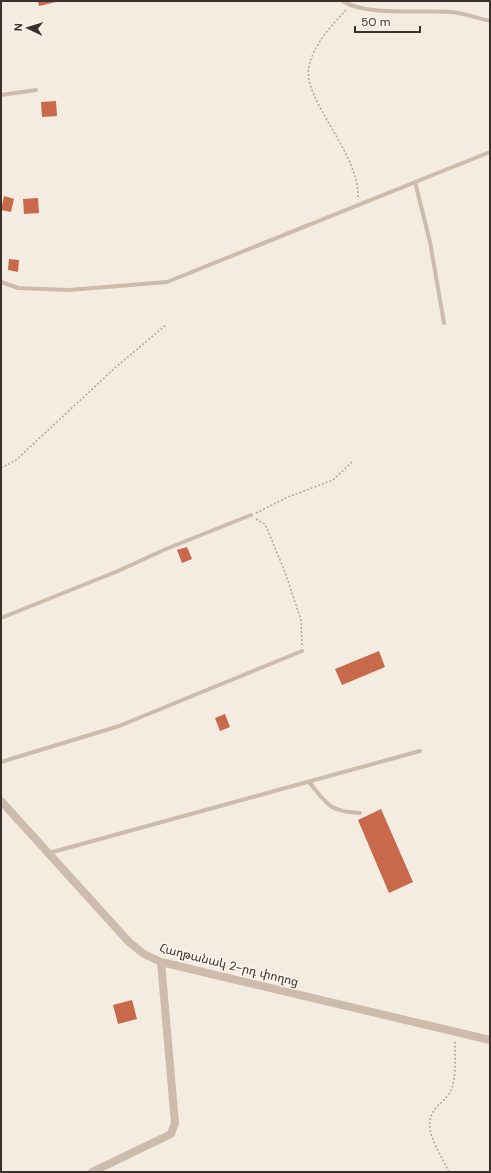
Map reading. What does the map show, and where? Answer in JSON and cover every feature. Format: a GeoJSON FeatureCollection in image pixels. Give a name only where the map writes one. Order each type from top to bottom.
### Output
{"type":"FeatureCollection","features":[{"type":"Feature","properties":{"kind":"street","name":"Հաղթանակ 2-րդ փողոց"},"geometry":{"type":"LineString","coordinates":[[1,801],[129,942],[144,954],[161,962],[490,1040]]}},
{"type":"Feature","properties":{"kind":"street"},"geometry":{"type":"LineString","coordinates":[[92,1172],[171,1134],[175,1123],[161,962]]}},
{"type":"Feature","properties":{"kind":"lane"},"geometry":{"type":"LineString","coordinates":[[343,1],[350,6],[373,10],[453,12],[490,21]]}},
{"type":"Feature","properties":{"kind":"lane"},"geometry":{"type":"LineString","coordinates":[[1,95],[36,90]]}},
{"type":"Feature","properties":{"kind":"lane"},"geometry":{"type":"LineString","coordinates":[[1,282],[18,288],[69,290],[168,282],[490,152]]}},
{"type":"Feature","properties":{"kind":"lane"},"geometry":{"type":"LineString","coordinates":[[415,182],[430,242],[444,323]]}},
{"type":"Feature","properties":{"kind":"lane"},"geometry":{"type":"LineString","coordinates":[[1,618],[118,571],[166,549],[250,515]]}},
{"type":"Feature","properties":{"kind":"lane"},"geometry":{"type":"LineString","coordinates":[[1,762],[119,726],[302,651]]}},
{"type":"Feature","properties":{"kind":"lane"},"geometry":{"type":"LineString","coordinates":[[49,853],[420,751]]}},
{"type":"Feature","properties":{"kind":"lane"},"geometry":{"type":"LineString","coordinates":[[309,782],[330,807],[345,812],[360,813]]}},
{"type":"Feature","properties":{"kind":"path"},"geometry":{"type":"LineString","coordinates":[[350,6],[322,38],[308,66],[309,85],[353,165],[359,191],[358,206]]}},
{"type":"Feature","properties":{"kind":"path"},"geometry":{"type":"LineString","coordinates":[[1,468],[16,460],[116,367],[166,324]]}},
{"type":"Feature","properties":{"kind":"path"},"geometry":{"type":"LineString","coordinates":[[250,515],[288,497],[334,480],[353,461]]}},
{"type":"Feature","properties":{"kind":"path"},"geometry":{"type":"LineString","coordinates":[[250,515],[264,524],[285,572],[301,620],[302,651]]}},
{"type":"Feature","properties":{"kind":"path"},"geometry":{"type":"LineString","coordinates":[[449,1172],[433,1138],[429,1122],[434,1109],[450,1094],[455,1072],[455,1032]]}},
{"type":"Feature","properties":{"kind":"building"},"geometry":{"type":"Polygon","coordinates":[[[38,1],[56,1],[56,2],[39,6],[38,1]]]}},
{"type":"Feature","properties":{"kind":"building"},"geometry":{"type":"Polygon","coordinates":[[[56,101],[57,116],[42,117],[41,102],[56,101]]]}},
{"type":"Feature","properties":{"kind":"building"},"geometry":{"type":"Polygon","coordinates":[[[4,196],[14,199],[11,212],[1,210],[4,196]]]}},
{"type":"Feature","properties":{"kind":"building"},"geometry":{"type":"Polygon","coordinates":[[[38,198],[39,213],[24,214],[23,199],[38,198]]]}},
{"type":"Feature","properties":{"kind":"building"},"geometry":{"type":"Polygon","coordinates":[[[9,259],[19,260],[18,272],[8,270],[9,259]]]}},
{"type":"Feature","properties":{"kind":"building"},"geometry":{"type":"Polygon","coordinates":[[[187,547],[192,559],[182,563],[177,550],[187,547]]]}},
{"type":"Feature","properties":{"kind":"building"},"geometry":{"type":"Polygon","coordinates":[[[379,651],[385,667],[342,685],[335,669],[379,651]]]}},
{"type":"Feature","properties":{"kind":"building"},"geometry":{"type":"Polygon","coordinates":[[[225,714],[230,727],[220,731],[215,718],[225,714]]]}},
{"type":"Feature","properties":{"kind":"building"},"geometry":{"type":"Polygon","coordinates":[[[381,809],[413,882],[389,893],[358,820],[381,809]]]}},
{"type":"Feature","properties":{"kind":"building"},"geometry":{"type":"Polygon","coordinates":[[[132,1000],[137,1019],[118,1024],[113,1005],[132,1000]]]}}]}
